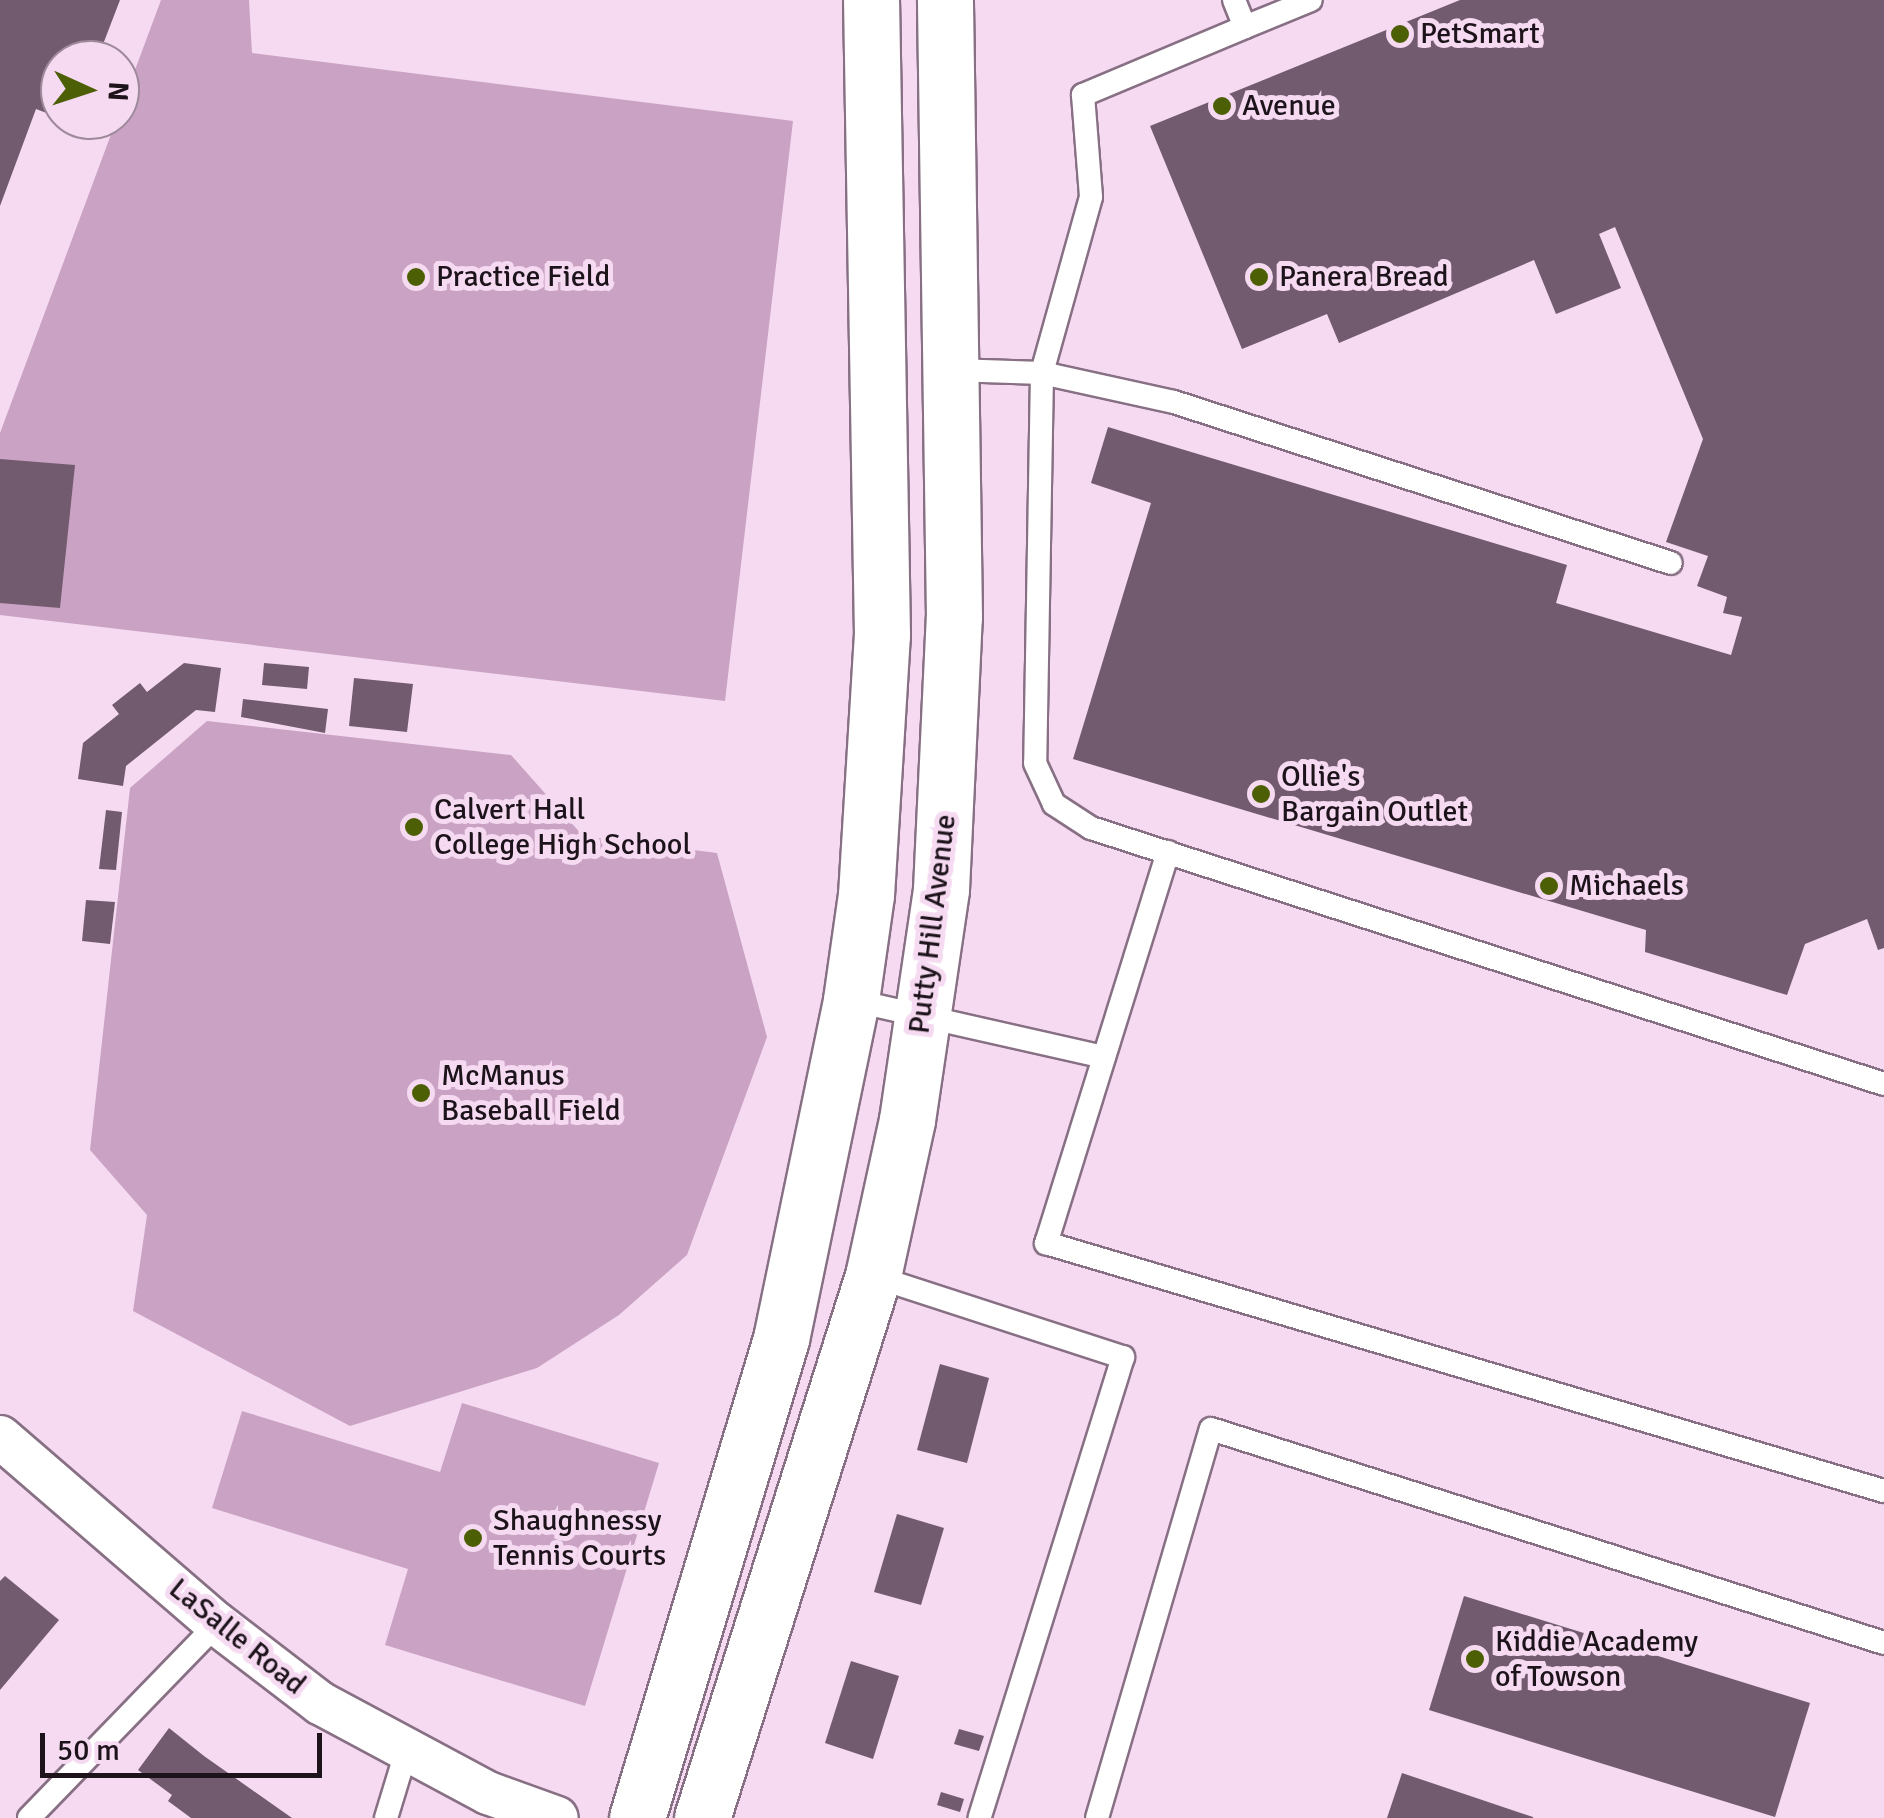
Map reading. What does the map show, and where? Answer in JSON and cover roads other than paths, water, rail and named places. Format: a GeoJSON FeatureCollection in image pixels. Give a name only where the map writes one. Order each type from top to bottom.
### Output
{"type":"FeatureCollection","features":[{"type":"Feature","properties":{"kind":"street"},"geometry":{"type":"LineString","coordinates":[[637,1818],[781,1338],[851,1000],[866,895],[882,635],[872,0]]}},
{"type":"Feature","properties":{"kind":"street","name":"Putty Hill Avenue"},"geometry":{"type":"LineString","coordinates":[[702,1818],[873,1276],[923,1016],[953,739],[953,370],[945,0]]}},
{"type":"Feature","properties":{"kind":"street","name":"LaSalle Road"},"geometry":{"type":"LineString","coordinates":[[4,1448],[217,1624],[320,1703],[406,1752],[557,1818]]}},
{"type":"Feature","properties":{"kind":"lane"},"geometry":{"type":"LineString","coordinates":[[1234,0],[1245,28]]}},
{"type":"Feature","properties":{"kind":"lane"},"geometry":{"type":"LineString","coordinates":[[1311,0],[1083,96],[1091,197],[1042,373],[1035,763],[1054,804],[1091,828],[1884,1084]]}},
{"type":"Feature","properties":{"kind":"lane"},"geometry":{"type":"LineString","coordinates":[[953,370],[1042,373],[1174,402],[1671,564]]}},
{"type":"Feature","properties":{"kind":"lane"},"geometry":{"type":"LineString","coordinates":[[1168,852],[1046,1243],[1884,1491]]}},
{"type":"Feature","properties":{"kind":"lane"},"geometry":{"type":"LineString","coordinates":[[851,1000],[1104,1057]]}},
{"type":"Feature","properties":{"kind":"lane"},"geometry":{"type":"LineString","coordinates":[[873,1276],[1124,1357],[980,1818]]}},
{"type":"Feature","properties":{"kind":"lane"},"geometry":{"type":"LineString","coordinates":[[1097,1818],[1212,1429],[1884,1643]]}},
{"type":"Feature","properties":{"kind":"lane"},"geometry":{"type":"LineString","coordinates":[[29,1818],[217,1624]]}},
{"type":"Feature","properties":{"kind":"lane"},"geometry":{"type":"LineString","coordinates":[[386,1818],[406,1752]]}},
{"type":"Feature","properties":{"kind":"place","name":"PetSmart"},"geometry":{"type":"Point","coordinates":[1400,34]}},
{"type":"Feature","properties":{"kind":"place","name":"Avenue"},"geometry":{"type":"Point","coordinates":[1222,106]}},
{"type":"Feature","properties":{"kind":"place","name":"Practice Field"},"geometry":{"type":"Point","coordinates":[416,277]}},
{"type":"Feature","properties":{"kind":"place","name":"Panera Bread"},"geometry":{"type":"Point","coordinates":[1259,277]}},
{"type":"Feature","properties":{"kind":"place","name":"Ollie's Bargain Outlet"},"geometry":{"type":"Point","coordinates":[1261,794]}},
{"type":"Feature","properties":{"kind":"place","name":"Calvert Hall College High School"},"geometry":{"type":"Point","coordinates":[414,827]}},
{"type":"Feature","properties":{"kind":"place","name":"Michaels"},"geometry":{"type":"Point","coordinates":[1549,886]}},
{"type":"Feature","properties":{"kind":"place","name":"McManus Baseball Field"},"geometry":{"type":"Point","coordinates":[421,1093]}},
{"type":"Feature","properties":{"kind":"place","name":"Shaughnessy Tennis Courts"},"geometry":{"type":"Point","coordinates":[473,1538]}},
{"type":"Feature","properties":{"kind":"place","name":"Kiddie Academy of Towson"},"geometry":{"type":"Point","coordinates":[1475,1659]}}]}
